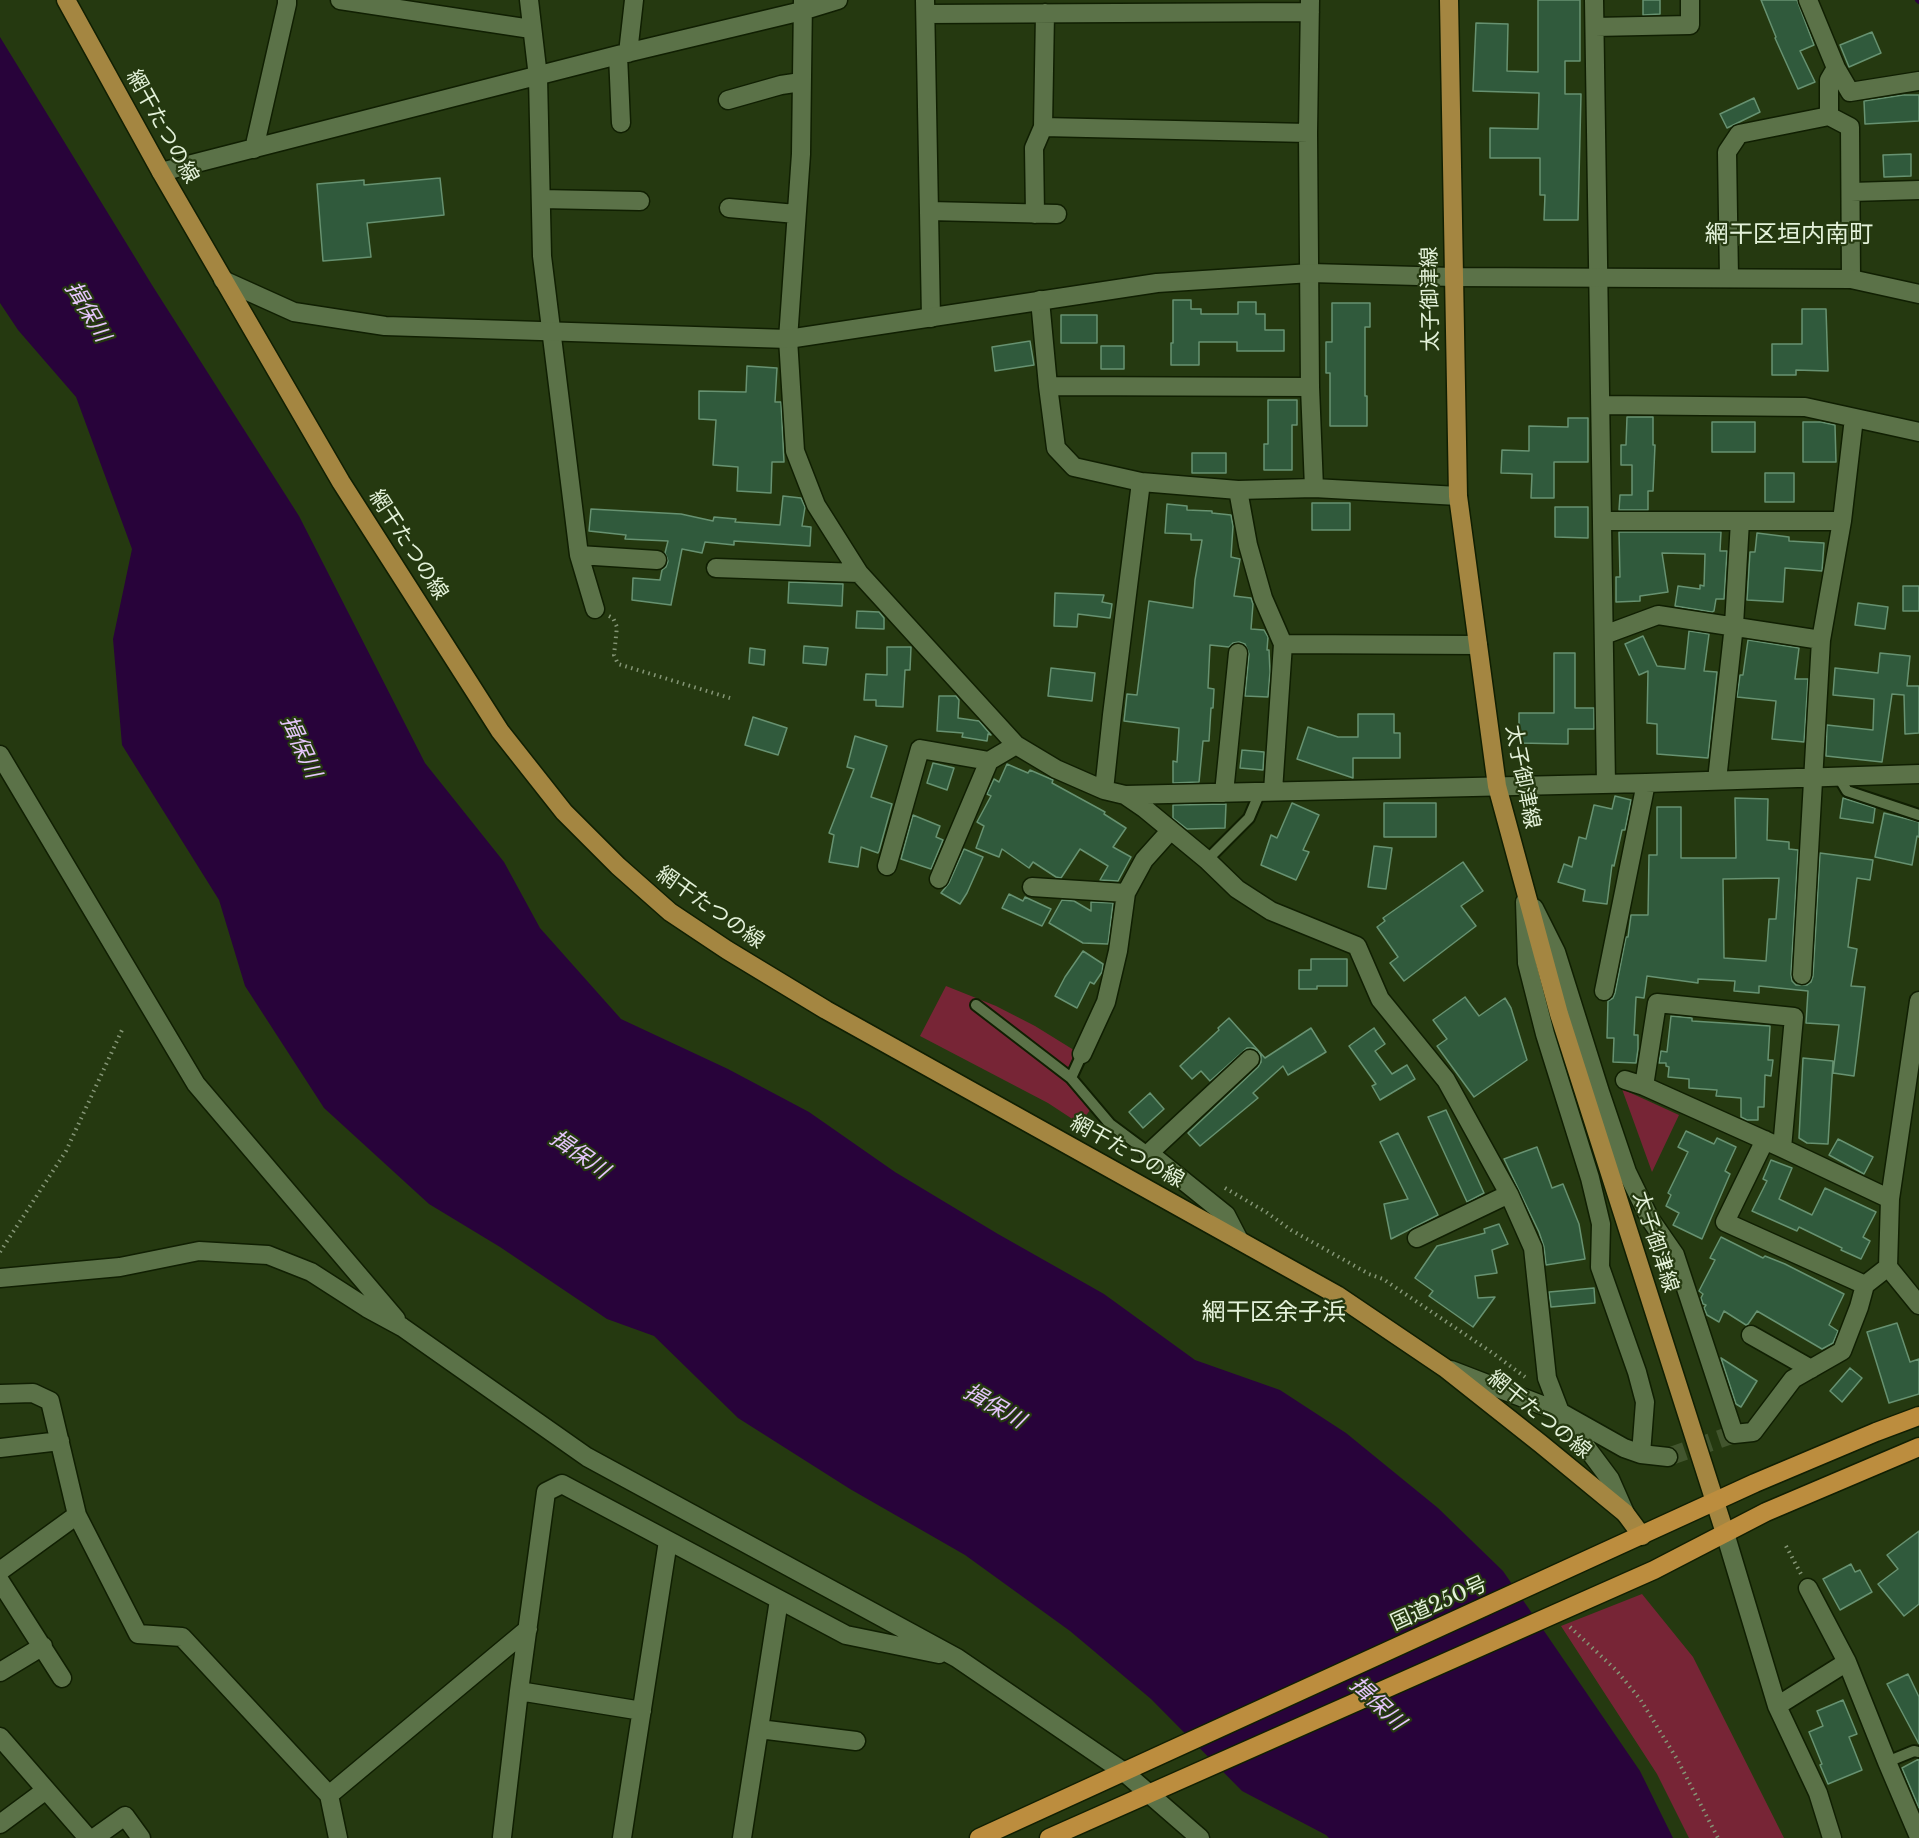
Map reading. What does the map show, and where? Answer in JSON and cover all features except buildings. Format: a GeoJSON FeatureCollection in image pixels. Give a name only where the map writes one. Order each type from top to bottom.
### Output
{"type":"FeatureCollection","features":[{"type":"Feature","properties":{"kind":"highway","name":"国道250号"},"geometry":{"type":"LineString","coordinates":[[980,1838],[1755,1483],[1919,1416]]}},
{"type":"Feature","properties":{"kind":"highway"},"geometry":{"type":"LineString","coordinates":[[1049,1838],[1654,1570],[1767,1512],[1919,1448]]}},
{"type":"Feature","properties":{"kind":"main road","name":"網干たつの線"},"geometry":{"type":"LineString","coordinates":[[66,0],[161,172],[341,482],[500,731],[564,812],[618,866],[670,912],[727,951],[826,1010],[1337,1295],[1445,1368],[1541,1444],[1624,1513],[1634,1540]]}},
{"type":"Feature","properties":{"kind":"main road","name":"太子御津線"},"geometry":{"type":"LineString","coordinates":[[1449,0],[1458,496],[1497,786],[1559,1014],[1725,1533]]}},
{"type":"Feature","properties":{"kind":"street"},"geometry":{"type":"LineString","coordinates":[[254,149],[287,4],[286,0]]}},
{"type":"Feature","properties":{"kind":"street"},"geometry":{"type":"LineString","coordinates":[[340,0],[531,29]]}},
{"type":"Feature","properties":{"kind":"street"},"geometry":{"type":"LineString","coordinates":[[529,0],[538,76],[542,256],[579,555],[595,609]]}},
{"type":"Feature","properties":{"kind":"street"},"geometry":{"type":"LineString","coordinates":[[621,123],[623,54],[634,0]]}},
{"type":"Feature","properties":{"kind":"street"},"geometry":{"type":"LineString","coordinates":[[161,172],[802,6],[838,0]]}},
{"type":"Feature","properties":{"kind":"street"},"geometry":{"type":"LineString","coordinates":[[1594,0],[1606,784]]}},
{"type":"Feature","properties":{"kind":"street"},"geometry":{"type":"LineString","coordinates":[[1595,27],[1690,25],[1690,0]]}},
{"type":"Feature","properties":{"kind":"street"},"geometry":{"type":"LineString","coordinates":[[1808,0],[1836,68],[1850,92],[1919,81]]}},
{"type":"Feature","properties":{"kind":"street"},"geometry":{"type":"LineString","coordinates":[[802,6],[801,154],[788,339],[795,451],[816,505],[859,573],[1016,745],[1056,769],[1125,795],[1919,774]]}},
{"type":"Feature","properties":{"kind":"street"},"geometry":{"type":"LineString","coordinates":[[931,318],[925,7],[1045,13],[1310,6],[1308,133],[1311,273],[1310,387],[1314,488]]}},
{"type":"Feature","properties":{"kind":"street"},"geometry":{"type":"LineString","coordinates":[[1035,214],[1034,148],[1043,127],[1045,13]]}},
{"type":"Feature","properties":{"kind":"street"},"geometry":{"type":"LineString","coordinates":[[1829,116],[1829,80],[1836,68]]}},
{"type":"Feature","properties":{"kind":"street"},"geometry":{"type":"LineString","coordinates":[[728,100],[781,85],[801,82]]}},
{"type":"Feature","properties":{"kind":"street"},"geometry":{"type":"LineString","coordinates":[[1729,278],[1727,152],[1738,134],[1829,116],[1850,127],[1851,279]]}},
{"type":"Feature","properties":{"kind":"street"},"geometry":{"type":"LineString","coordinates":[[1043,127],[1308,133]]}},
{"type":"Feature","properties":{"kind":"street"},"geometry":{"type":"LineString","coordinates":[[1851,192],[1919,190]]}},
{"type":"Feature","properties":{"kind":"street"},"geometry":{"type":"LineString","coordinates":[[541,199],[640,201]]}},
{"type":"Feature","properties":{"kind":"street"},"geometry":{"type":"LineString","coordinates":[[729,208],[796,214]]}},
{"type":"Feature","properties":{"kind":"street"},"geometry":{"type":"LineString","coordinates":[[929,211],[1057,214]]}},
{"type":"Feature","properties":{"kind":"street"},"geometry":{"type":"LineString","coordinates":[[223,280],[294,312],[385,326],[788,339],[1157,284],[1311,273],[1453,277],[1851,279],[1919,294]]}},
{"type":"Feature","properties":{"kind":"street"},"geometry":{"type":"LineString","coordinates":[[1040,300],[1056,448],[1074,466],[1141,482],[1238,490],[1314,488],[1458,496]]}},
{"type":"Feature","properties":{"kind":"street"},"geometry":{"type":"LineString","coordinates":[[1048,386],[1310,387]]}},
{"type":"Feature","properties":{"kind":"street"},"geometry":{"type":"LineString","coordinates":[[1601,405],[1805,407],[1919,432]]}},
{"type":"Feature","properties":{"kind":"street"},"geometry":{"type":"LineString","coordinates":[[1802,975],[1821,640],[1842,521],[1854,418]]}},
{"type":"Feature","properties":{"kind":"street"},"geometry":{"type":"LineString","coordinates":[[1104,789],[1141,482]]}},
{"type":"Feature","properties":{"kind":"street"},"geometry":{"type":"LineString","coordinates":[[1238,490],[1248,545],[1263,598],[1282,644],[1267,792]]}},
{"type":"Feature","properties":{"kind":"street"},"geometry":{"type":"LineString","coordinates":[[1602,521],[1842,521]]}},
{"type":"Feature","properties":{"kind":"street"},"geometry":{"type":"LineString","coordinates":[[1717,780],[1734,625],[1740,521]]}},
{"type":"Feature","properties":{"kind":"street"},"geometry":{"type":"LineString","coordinates":[[579,555],[657,560]]}},
{"type":"Feature","properties":{"kind":"street"},"geometry":{"type":"LineString","coordinates":[[716,568],[859,573]]}},
{"type":"Feature","properties":{"kind":"street"},"geometry":{"type":"LineString","coordinates":[[1604,635],[1658,615],[1821,640]]}},
{"type":"Feature","properties":{"kind":"street"},"geometry":{"type":"LineString","coordinates":[[1282,644],[1478,645]]}},
{"type":"Feature","properties":{"kind":"street"},"geometry":{"type":"LineString","coordinates":[[1224,793],[1238,653]]}},
{"type":"Feature","properties":{"kind":"street"},"geometry":{"type":"LineString","coordinates":[[887,866],[920,749],[989,760],[1016,745]]}},
{"type":"Feature","properties":{"kind":"street"},"geometry":{"type":"LineString","coordinates":[[0,755],[196,1084],[402,1327]]}},
{"type":"Feature","properties":{"kind":"street"},"geometry":{"type":"LineString","coordinates":[[939,879],[989,760]]}},
{"type":"Feature","properties":{"kind":"street"},"geometry":{"type":"LineString","coordinates":[[1604,991],[1646,783]]}},
{"type":"Feature","properties":{"kind":"street"},"geometry":{"type":"LineString","coordinates":[[1125,795],[1207,860],[1237,889],[1271,911],[1357,946],[1380,999],[1446,1080],[1509,1194],[1533,1248],[1547,1378],[1560,1412],[1610,1479],[1624,1513]]}},
{"type":"Feature","properties":{"kind":"street"},"geometry":{"type":"LineString","coordinates":[[1082,1054],[1106,1002],[1118,951],[1126,893],[1144,860],[1170,831]]}},
{"type":"Feature","properties":{"kind":"street"},"geometry":{"type":"LineString","coordinates":[[1032,887],[1126,893]]}},
{"type":"Feature","properties":{"kind":"street"},"geometry":{"type":"LineString","coordinates":[[1524,888],[1556,952],[1628,1172],[1650,1219],[1675,1255],[1734,1434],[1753,1432],[1793,1379],[1842,1351],[1865,1285],[1888,1267]]}},
{"type":"Feature","properties":{"kind":"street"},"geometry":{"type":"LineString","coordinates":[[1524,888],[1527,963],[1545,1034],[1590,1178],[1601,1224],[1600,1267],[1646,1402],[1641,1454]]}},
{"type":"Feature","properties":{"kind":"street"},"geometry":{"type":"LineString","coordinates":[[1919,1001],[1890,1199],[1888,1267],[1919,1305]]}},
{"type":"Feature","properties":{"kind":"street"},"geometry":{"type":"LineString","coordinates":[[1644,1086],[1656,1003],[1794,1017],[1782,1148]]}},
{"type":"Feature","properties":{"kind":"street"},"geometry":{"type":"LineString","coordinates":[[1239,1240],[1226,1215],[1149,1153],[1250,1059]]}},
{"type":"Feature","properties":{"kind":"street"},"geometry":{"type":"LineString","coordinates":[[1624,1080],[1644,1086],[1765,1140],[1890,1199]]}},
{"type":"Feature","properties":{"kind":"street"},"geometry":{"type":"LineString","coordinates":[[1765,1140],[1725,1222],[1865,1285]]}},
{"type":"Feature","properties":{"kind":"street"},"geometry":{"type":"LineString","coordinates":[[1417,1238],[1509,1194]]}},
{"type":"Feature","properties":{"kind":"street"},"geometry":{"type":"LineString","coordinates":[[0,1278],[120,1267],[199,1251],[268,1255],[311,1272],[367,1308],[402,1327],[587,1457],[957,1658],[1132,1768],[1200,1838]]}},
{"type":"Feature","properties":{"kind":"street"},"geometry":{"type":"LineString","coordinates":[[1751,1335],[1811,1369]]}},
{"type":"Feature","properties":{"kind":"street"},"geometry":{"type":"LineString","coordinates":[[1445,1368],[1560,1412],[1624,1448],[1641,1454],[1668,1457]]}},
{"type":"Feature","properties":{"kind":"street"},"geometry":{"type":"LineString","coordinates":[[0,1394],[33,1393],[50,1401],[77,1515],[138,1634],[182,1637],[329,1795],[338,1838]]}},
{"type":"Feature","properties":{"kind":"street"},"geometry":{"type":"LineString","coordinates":[[0,1448],[60,1441]]}},
{"type":"Feature","properties":{"kind":"street"},"geometry":{"type":"LineString","coordinates":[[505,1838],[519,1691],[546,1492],[562,1484],[846,1635],[957,1658]]}},
{"type":"Feature","properties":{"kind":"street"},"geometry":{"type":"LineString","coordinates":[[0,1570],[77,1515]]}},
{"type":"Feature","properties":{"kind":"street"},"geometry":{"type":"LineString","coordinates":[[1725,1533],[1777,1706],[1818,1792],[1832,1838]]}},
{"type":"Feature","properties":{"kind":"street"},"geometry":{"type":"LineString","coordinates":[[622,1838],[668,1541]]}},
{"type":"Feature","properties":{"kind":"street"},"geometry":{"type":"LineString","coordinates":[[0,1581],[62,1678]]}},
{"type":"Feature","properties":{"kind":"street"},"geometry":{"type":"LineString","coordinates":[[1808,1588],[1847,1662],[1919,1837]]}},
{"type":"Feature","properties":{"kind":"street"},"geometry":{"type":"LineString","coordinates":[[742,1838],[779,1600]]}},
{"type":"Feature","properties":{"kind":"street"},"geometry":{"type":"LineString","coordinates":[[329,1795],[528,1629]]}},
{"type":"Feature","properties":{"kind":"street"},"geometry":{"type":"LineString","coordinates":[[0,1672],[43,1646]]}},
{"type":"Feature","properties":{"kind":"street"},"geometry":{"type":"LineString","coordinates":[[1777,1706],[1847,1662]]}},
{"type":"Feature","properties":{"kind":"street"},"geometry":{"type":"LineString","coordinates":[[519,1691],[642,1711]]}},
{"type":"Feature","properties":{"kind":"street"},"geometry":{"type":"LineString","coordinates":[[759,1729],[856,1741]]}},
{"type":"Feature","properties":{"kind":"street"},"geometry":{"type":"LineString","coordinates":[[0,1737],[87,1838]]}},
{"type":"Feature","properties":{"kind":"street"},"geometry":{"type":"LineString","coordinates":[[0,1824],[46,1790]]}},
{"type":"Feature","properties":{"kind":"street"},"geometry":{"type":"LineString","coordinates":[[94,1838],[125,1816],[141,1838]]}},
{"type":"Feature","properties":{"kind":"lane"},"geometry":{"type":"LineString","coordinates":[[1838,777],[1847,791],[1919,814]]}},
{"type":"Feature","properties":{"kind":"lane"},"geometry":{"type":"LineString","coordinates":[[1207,860],[1249,818],[1267,792]]}},
{"type":"Feature","properties":{"kind":"lane"},"geometry":{"type":"LineString","coordinates":[[976,1005],[1071,1078],[1110,1124],[1149,1153]]}},
{"type":"Feature","properties":{"kind":"lane"},"geometry":{"type":"LineString","coordinates":[[1071,1078],[1082,1054]]}},
{"type":"Feature","properties":{"kind":"lane"},"geometry":{"type":"LineString","coordinates":[[1887,1762],[1914,1751],[1919,1752]]}},
{"type":"Feature","properties":{"kind":"path"},"geometry":{"type":"LineString","coordinates":[[595,609],[613,618],[617,627],[614,655],[618,664],[730,698]]}},
{"type":"Feature","properties":{"kind":"path"},"geometry":{"type":"LineString","coordinates":[[0,1252],[66,1151],[122,1030]]}},
{"type":"Feature","properties":{"kind":"path"},"geometry":{"type":"LineString","coordinates":[[1217,1183],[1291,1230],[1369,1274],[1383,1279],[1494,1354],[1528,1380]]}},
{"type":"Feature","properties":{"kind":"path"},"geometry":{"type":"LineString","coordinates":[[1786,1546],[1808,1588]]}},
{"type":"Feature","properties":{"kind":"path"},"geometry":{"type":"LineString","coordinates":[[1570,1627],[1616,1670],[1640,1699],[1677,1759],[1718,1838]]}},
{"type":"Feature","properties":{"kind":"shaded area"},"geometry":{"type":"Polygon","coordinates":[[[946,986],[996,1006],[1035,1026],[1077,1052],[1062,1078],[1090,1110],[1080,1124],[1048,1103],[920,1036],[946,986]]]}},
{"type":"Feature","properties":{"kind":"shaded area"},"geometry":{"type":"Polygon","coordinates":[[[1622,1089],[1679,1115],[1652,1172],[1622,1089]]]}},
{"type":"Feature","properties":{"kind":"shaded area"},"geometry":{"type":"Polygon","coordinates":[[[1642,1594],[1693,1657],[1784,1838],[1689,1838],[1657,1774],[1561,1626],[1642,1594]]]}},
{"type":"Feature","properties":{"kind":"water","name":"揖保川"},"geometry":{"type":"Polygon","coordinates":[[[0,37],[152,285],[299,516],[425,763],[504,862],[540,928],[621,1019],[728,1069],[809,1112],[895,1172],[1104,1294],[1195,1360],[1280,1390],[1346,1433],[1438,1508],[1503,1571],[1640,1771],[1673,1838],[1329,1838],[1242,1791],[1151,1699],[1070,1631],[965,1555],[850,1489],[738,1418],[654,1336],[607,1319],[500,1247],[429,1204],[324,1108],[245,986],[219,900],[122,745],[113,639],[132,549],[76,397],[18,330],[0,303],[0,37]]]}},
{"type":"Feature","properties":{"kind":"tunnel"},"geometry":{"type":"LineString","coordinates":[[1668,1457],[1734,1434]]}},
{"type":"Feature","properties":{"kind":"district","name":"網干区垣内南町"},"geometry":{"type":"Point","coordinates":[1789,235]}},
{"type":"Feature","properties":{"kind":"district","name":"網干区余子浜"},"geometry":{"type":"Point","coordinates":[1274,1313]}}]}
